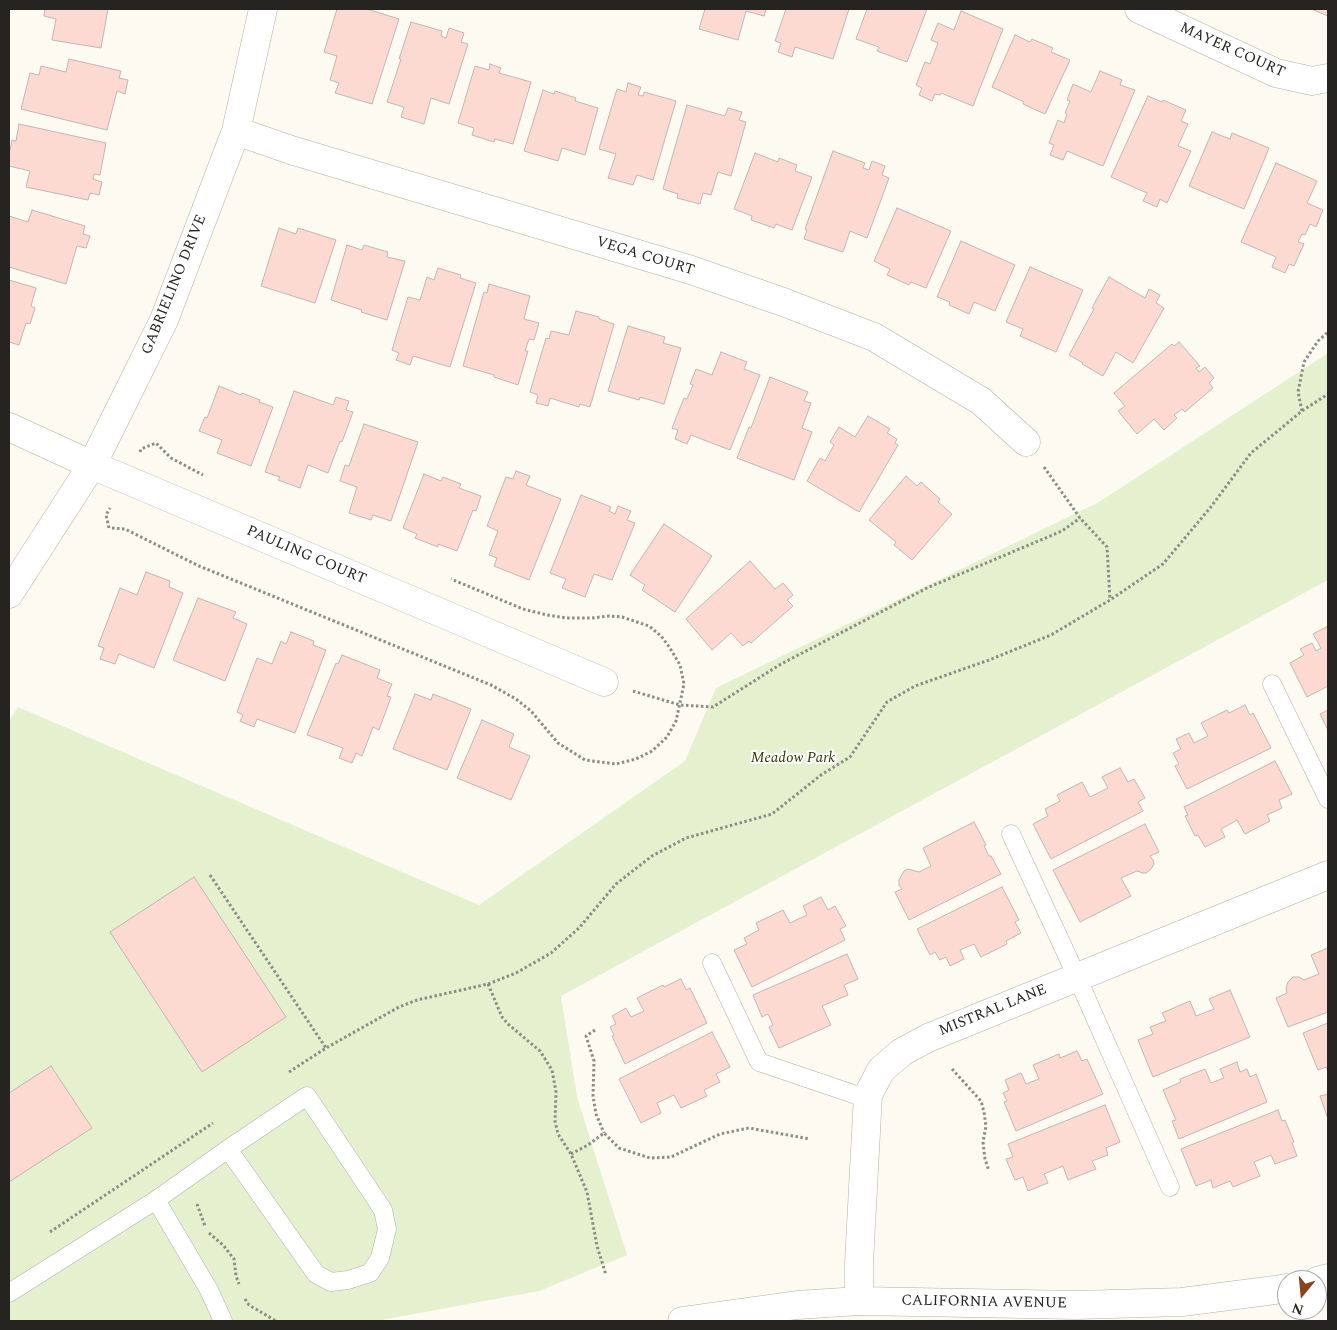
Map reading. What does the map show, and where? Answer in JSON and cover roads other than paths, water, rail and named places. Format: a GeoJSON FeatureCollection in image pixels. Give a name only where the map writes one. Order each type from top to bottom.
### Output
{"type":"FeatureCollection","features":[{"type":"Feature","properties":{"kind":"street","name":"GABRIELINO DRIVE"},"geometry":{"type":"LineString","coordinates":[[9,594],[92,466],[164,320],[236,131],[263,9]]}},
{"type":"Feature","properties":{"kind":"street","name":"MAYER COURT"},"geometry":{"type":"LineString","coordinates":[[1138,9],[1276,73],[1312,81],[1328,78]]}},
{"type":"Feature","properties":{"kind":"street","name":"VEGA COURT"},"geometry":{"type":"LineString","coordinates":[[236,131],[291,150],[691,270],[783,302],[874,337],[981,401],[1026,442]]}},
{"type":"Feature","properties":{"kind":"street","name":"PAULING COURT"},"geometry":{"type":"LineString","coordinates":[[9,427],[92,466],[604,682]]}},
{"type":"Feature","properties":{"kind":"street","name":"MISTRAL LANE"},"geometry":{"type":"LineString","coordinates":[[859,1301],[859,1263],[868,1094],[881,1070],[902,1052],[928,1038],[1328,875]]}},
{"type":"Feature","properties":{"kind":"street","name":"CALIFORNIA AVENUE"},"geometry":{"type":"LineString","coordinates":[[682,1321],[797,1304],[859,1301],[1077,1305],[1182,1302],[1277,1290]]}},
{"type":"Feature","properties":{"kind":"lane"},"geometry":{"type":"LineString","coordinates":[[1272,684],[1328,799]]}},
{"type":"Feature","properties":{"kind":"lane"},"geometry":{"type":"LineString","coordinates":[[1011,834],[1170,1187]]}},
{"type":"Feature","properties":{"kind":"lane"},"geometry":{"type":"LineString","coordinates":[[712,963],[759,1062],[868,1099]]}},
{"type":"Feature","properties":{"kind":"lane"},"geometry":{"type":"LineString","coordinates":[[9,1293],[156,1200],[228,1149],[307,1096],[383,1210],[387,1229],[380,1258],[370,1272],[348,1280],[331,1282],[316,1274],[228,1149]]}},
{"type":"Feature","properties":{"kind":"lane"},"geometry":{"type":"LineString","coordinates":[[156,1200],[209,1290],[223,1321]]}},
{"type":"Feature","properties":{"kind":"park label","name":"Meadow Park"},"geometry":{"type":"Point","coordinates":[793,759]}}]}
